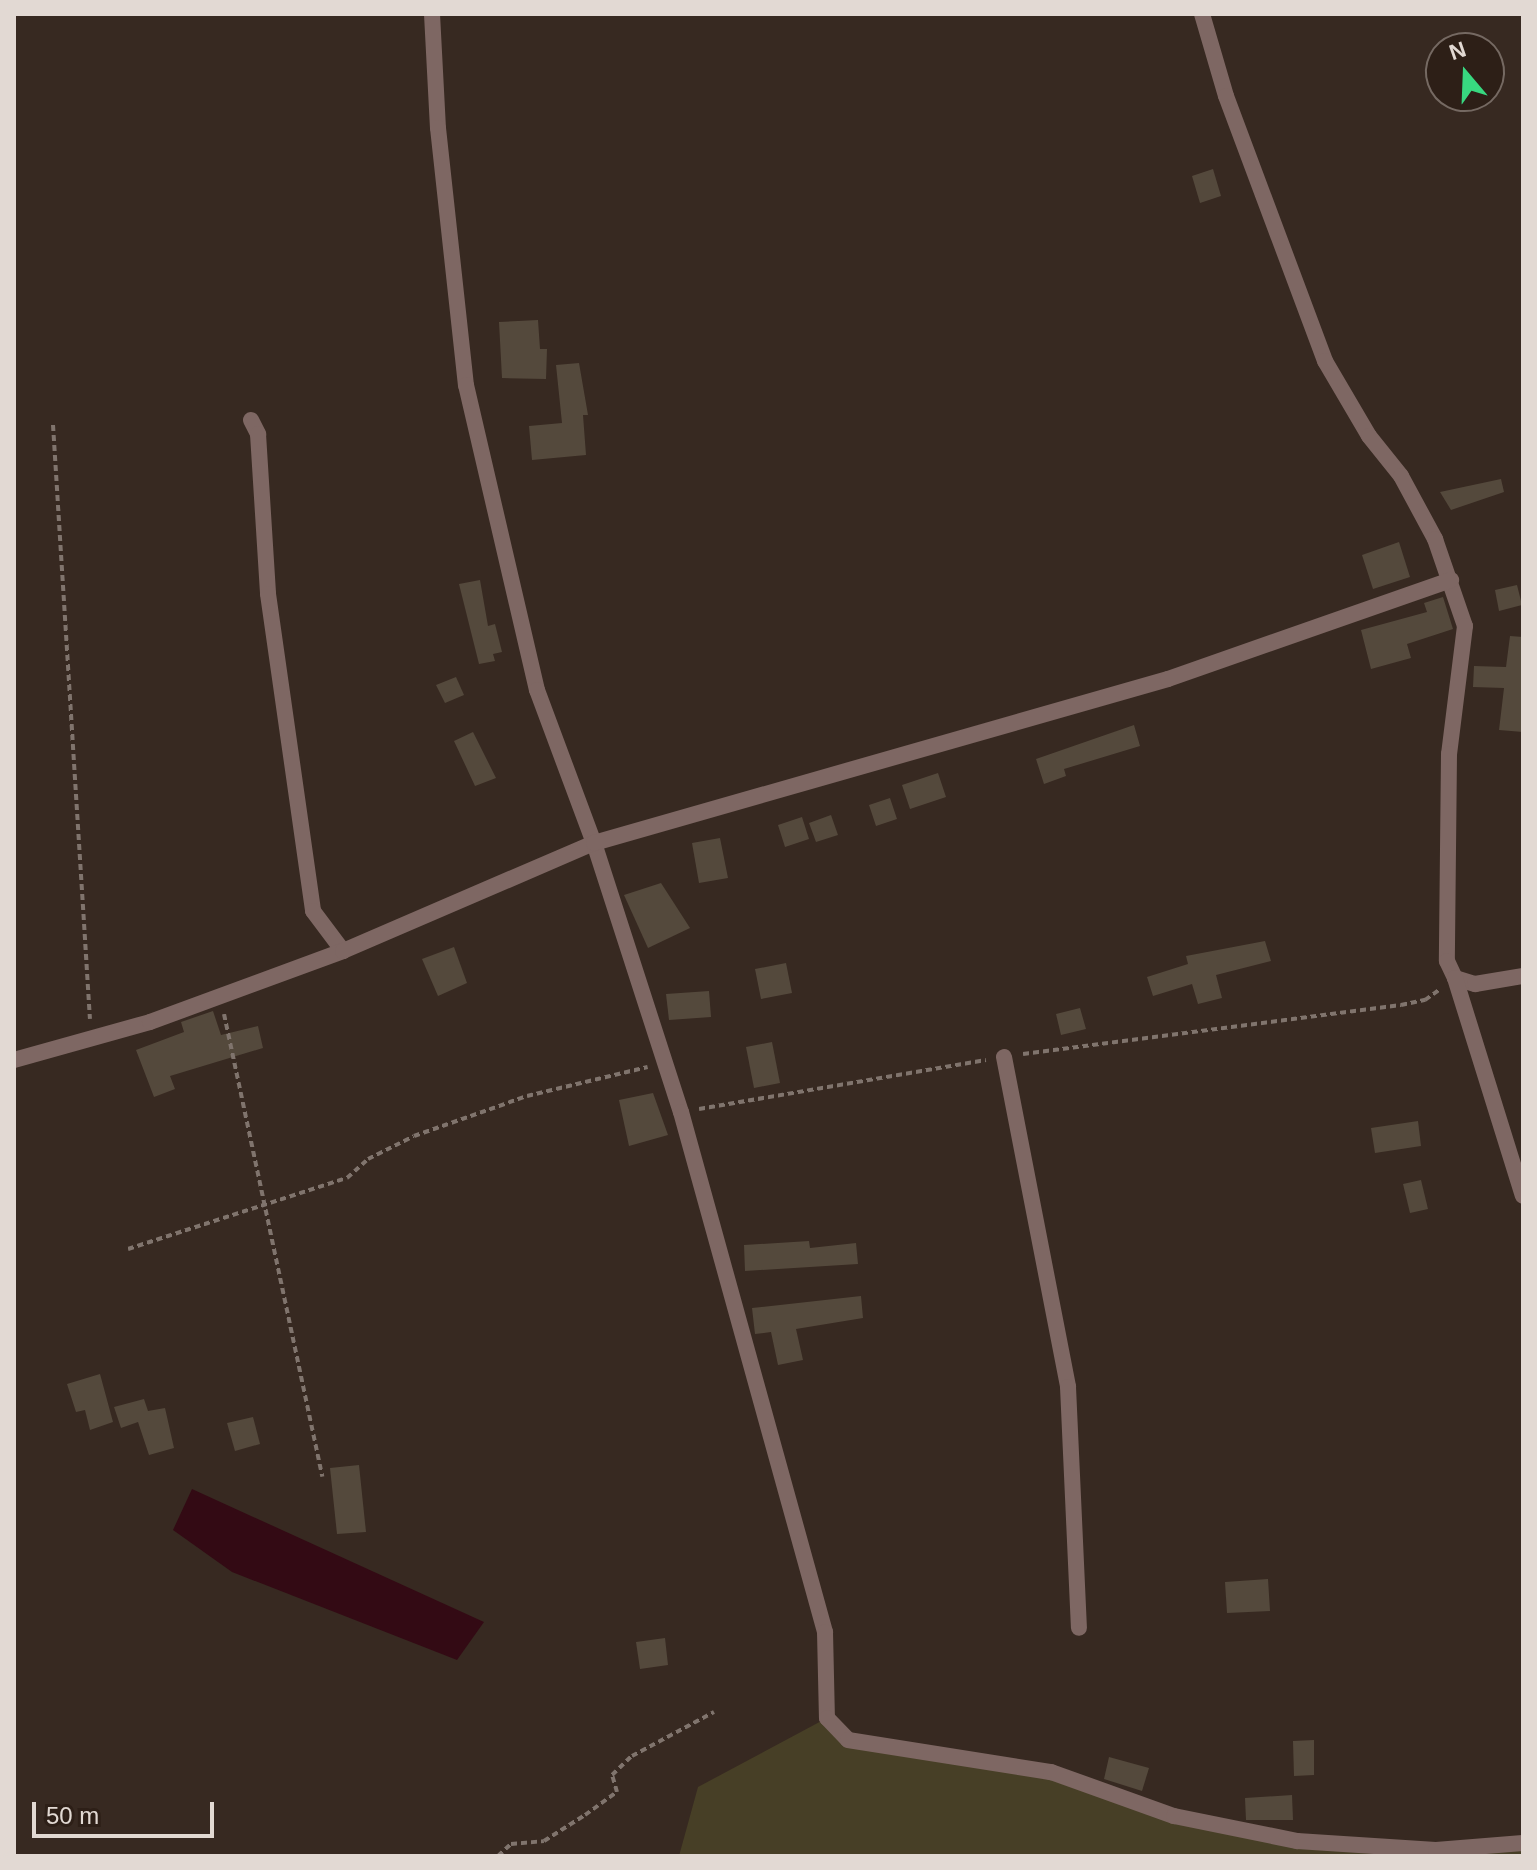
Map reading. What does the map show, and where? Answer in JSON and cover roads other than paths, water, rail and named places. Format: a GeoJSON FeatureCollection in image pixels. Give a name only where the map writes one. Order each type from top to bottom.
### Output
{"type":"FeatureCollection","features":[{"type":"Feature","properties":{"kind":"street"},"geometry":{"type":"LineString","coordinates":[[432,14],[438,128],[466,385],[537,690],[594,843],[681,1112],[825,1632],[827,1718],[848,1740],[1051,1772],[1174,1816],[1297,1841],[1436,1850],[1523,1843]]}},
{"type":"Feature","properties":{"kind":"street"},"geometry":{"type":"LineString","coordinates":[[1202,14],[1236,126],[1325,361],[1369,436],[1401,476],[1451,580],[1465,626],[1449,754],[1447,961],[1523,1196]]}},
{"type":"Feature","properties":{"kind":"street"},"geometry":{"type":"LineString","coordinates":[[251,420],[258,434],[268,594],[313,911],[343,951]]}},
{"type":"Feature","properties":{"kind":"street"},"geometry":{"type":"LineString","coordinates":[[14,1060],[220,996],[343,951],[594,843],[1168,679],[1451,580]]}},
{"type":"Feature","properties":{"kind":"street"},"geometry":{"type":"LineString","coordinates":[[1455,978],[1475,984],[1523,976]]}},
{"type":"Feature","properties":{"kind":"street"},"geometry":{"type":"LineString","coordinates":[[1004,1057],[1068,1387],[1079,1628]]}}]}
